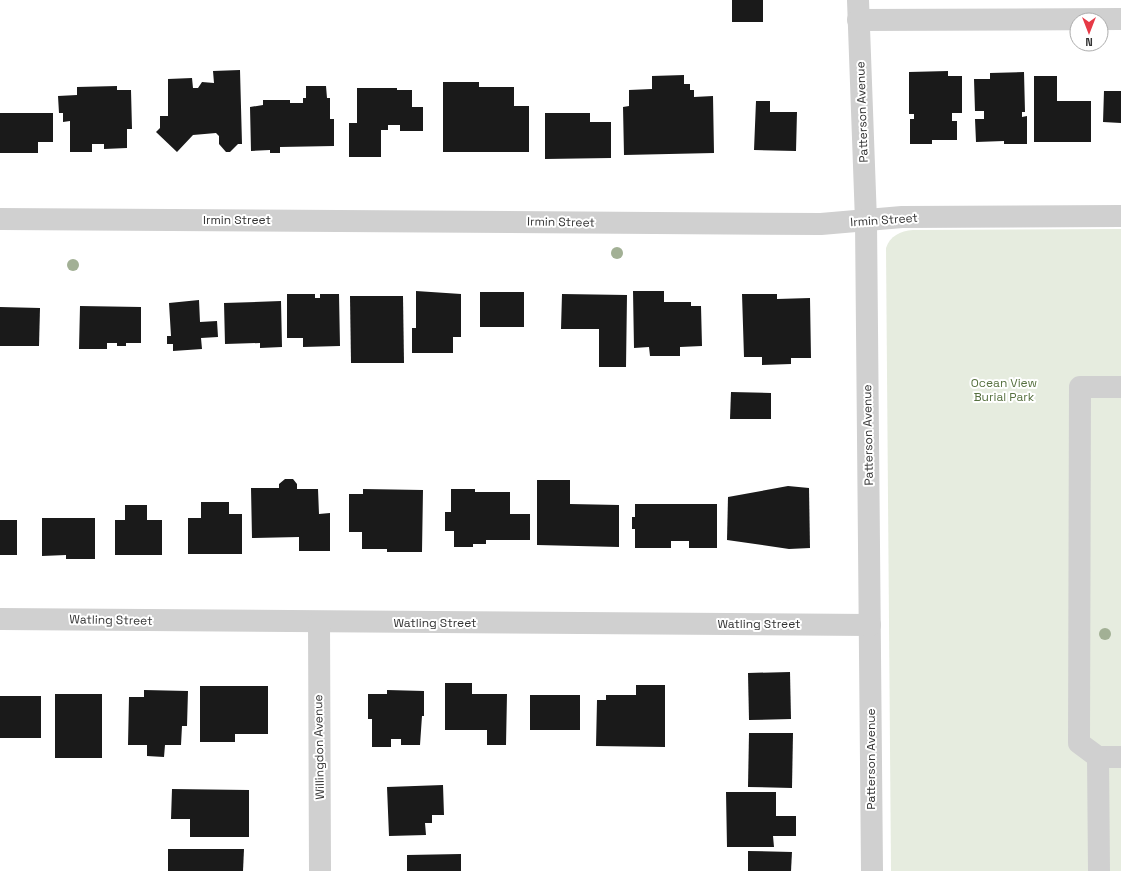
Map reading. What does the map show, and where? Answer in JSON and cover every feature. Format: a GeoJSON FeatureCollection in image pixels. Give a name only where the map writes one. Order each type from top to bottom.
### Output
{"type":"FeatureCollection","features":[{"type":"Feature","properties":{"kind":"street"},"geometry":{"type":"LineString","coordinates":[[858,10],[1121,19]]}},
{"type":"Feature","properties":{"kind":"street","name":"Patterson Avenue"},"geometry":{"type":"LineString","coordinates":[[858,10],[866,221],[872,871]]}},
{"type":"Feature","properties":{"kind":"street","name":"Irmin Street"},"geometry":{"type":"LineString","coordinates":[[0,219],[820,224],[902,217],[1121,216]]}},
{"type":"Feature","properties":{"kind":"street"},"geometry":{"type":"LineString","coordinates":[[1121,387],[1080,387],[1079,743],[1098,757],[1121,757]]}},
{"type":"Feature","properties":{"kind":"street","name":"Watling Street"},"geometry":{"type":"LineString","coordinates":[[0,619],[870,625]]}},
{"type":"Feature","properties":{"kind":"street","name":"Willingdon Avenue"},"geometry":{"type":"LineString","coordinates":[[319,622],[320,871]]}},
{"type":"Feature","properties":{"kind":"street"},"geometry":{"type":"LineString","coordinates":[[1098,757],[1100,871]]}},
{"type":"Feature","properties":{"kind":"green space","name":"Ocean View Burial Park"},"geometry":{"type":"Polygon","coordinates":[[[1121,229],[1121,871],[891,871],[886,248],[890,240],[896,235],[913,230],[1121,229]]]}},
{"type":"Feature","properties":{"kind":"building"},"geometry":{"type":"Polygon","coordinates":[[[732,0],[763,0],[763,22],[732,22],[732,0]]]}},
{"type":"Feature","properties":{"kind":"building"},"geometry":{"type":"Polygon","coordinates":[[[240,70],[242,144],[238,144],[230,152],[226,152],[219,144],[219,136],[216,133],[193,135],[177,152],[156,132],[160,128],[160,116],[168,116],[168,79],[192,78],[193,88],[198,88],[202,82],[214,83],[213,71],[240,70]]]}},
{"type":"Feature","properties":{"kind":"building"},"geometry":{"type":"Polygon","coordinates":[[[948,71],[948,76],[962,76],[962,113],[952,113],[952,121],[957,121],[957,140],[932,140],[932,144],[910,144],[910,119],[914,119],[914,114],[909,114],[909,72],[948,71]]]}},
{"type":"Feature","properties":{"kind":"building"},"geometry":{"type":"Polygon","coordinates":[[[1024,72],[1025,112],[1022,112],[1022,117],[1027,116],[1027,144],[1004,144],[1004,141],[976,142],[975,119],[984,119],[984,111],[975,111],[974,79],[990,79],[990,73],[1024,72]]]}},
{"type":"Feature","properties":{"kind":"building"},"geometry":{"type":"Polygon","coordinates":[[[684,75],[684,84],[690,84],[690,90],[694,90],[694,97],[713,96],[714,153],[624,155],[623,107],[629,106],[629,90],[652,89],[652,76],[684,75]]]}},
{"type":"Feature","properties":{"kind":"building"},"geometry":{"type":"Polygon","coordinates":[[[1034,76],[1057,76],[1057,101],[1091,101],[1091,142],[1034,142],[1034,76]]]}},
{"type":"Feature","properties":{"kind":"building"},"geometry":{"type":"Polygon","coordinates":[[[443,82],[479,82],[479,87],[514,87],[514,106],[529,106],[529,152],[443,152],[443,82]]]}},
{"type":"Feature","properties":{"kind":"building"},"geometry":{"type":"Polygon","coordinates":[[[117,86],[117,90],[131,90],[132,129],[127,129],[127,148],[104,149],[104,144],[92,144],[92,152],[70,152],[70,121],[63,122],[63,113],[59,113],[58,96],[77,95],[77,87],[117,86]]]}},
{"type":"Feature","properties":{"kind":"building"},"geometry":{"type":"Polygon","coordinates":[[[306,86],[326,86],[327,98],[330,98],[330,119],[334,119],[334,146],[280,147],[280,153],[270,153],[270,150],[251,151],[250,107],[263,105],[263,100],[290,100],[290,103],[303,103],[303,98],[306,98],[306,86]]]}},
{"type":"Feature","properties":{"kind":"building"},"geometry":{"type":"Polygon","coordinates":[[[357,88],[397,88],[397,90],[412,90],[412,107],[423,107],[423,131],[400,131],[400,125],[388,125],[388,130],[381,130],[381,157],[349,157],[349,123],[357,123],[357,88]]]}},
{"type":"Feature","properties":{"kind":"building"},"geometry":{"type":"Polygon","coordinates":[[[1104,91],[1121,91],[1121,123],[1103,122],[1104,91]]]}},
{"type":"Feature","properties":{"kind":"building"},"geometry":{"type":"Polygon","coordinates":[[[756,101],[770,101],[770,112],[797,112],[796,151],[754,150],[756,101]]]}},
{"type":"Feature","properties":{"kind":"building"},"geometry":{"type":"Polygon","coordinates":[[[0,113],[53,113],[53,142],[38,142],[38,153],[0,153],[0,113]]]}},
{"type":"Feature","properties":{"kind":"building"},"geometry":{"type":"Polygon","coordinates":[[[545,113],[590,113],[590,122],[611,122],[611,158],[545,159],[545,113]]]}},
{"type":"Feature","properties":{"kind":"building"},"geometry":{"type":"Polygon","coordinates":[[[416,291],[461,294],[461,337],[453,337],[453,353],[412,353],[412,328],[416,328],[416,291]]]}},
{"type":"Feature","properties":{"kind":"building"},"geometry":{"type":"Polygon","coordinates":[[[633,291],[664,291],[664,302],[691,302],[691,306],[701,306],[702,346],[680,347],[680,356],[650,356],[649,347],[634,348],[633,291]]]}},
{"type":"Feature","properties":{"kind":"building"},"geometry":{"type":"Polygon","coordinates":[[[480,292],[524,292],[524,327],[480,327],[480,292]]]}},
{"type":"Feature","properties":{"kind":"building"},"geometry":{"type":"Polygon","coordinates":[[[287,294],[315,294],[315,298],[320,298],[320,294],[339,294],[340,346],[303,347],[303,338],[287,338],[287,294]]]}},
{"type":"Feature","properties":{"kind":"building"},"geometry":{"type":"Polygon","coordinates":[[[562,294],[627,295],[626,367],[599,367],[599,329],[561,329],[562,294]]]}},
{"type":"Feature","properties":{"kind":"building"},"geometry":{"type":"Polygon","coordinates":[[[742,294],[777,294],[777,299],[810,298],[811,358],[791,358],[791,364],[762,365],[762,357],[744,357],[742,294]]]}},
{"type":"Feature","properties":{"kind":"building"},"geometry":{"type":"Polygon","coordinates":[[[350,296],[403,296],[404,363],[351,363],[350,296]]]}},
{"type":"Feature","properties":{"kind":"building"},"geometry":{"type":"Polygon","coordinates":[[[199,300],[200,322],[217,321],[218,337],[201,338],[202,349],[173,351],[173,344],[167,344],[167,336],[171,336],[169,303],[199,300]]]}},
{"type":"Feature","properties":{"kind":"building"},"geometry":{"type":"Polygon","coordinates":[[[281,301],[282,347],[260,348],[260,343],[225,344],[224,303],[281,301]]]}},
{"type":"Feature","properties":{"kind":"building"},"geometry":{"type":"Polygon","coordinates":[[[80,306],[141,307],[141,343],[126,343],[126,346],[117,346],[117,343],[107,343],[107,349],[79,349],[80,306]]]}},
{"type":"Feature","properties":{"kind":"building"},"geometry":{"type":"Polygon","coordinates":[[[0,307],[40,308],[39,346],[0,346],[0,307]]]}},
{"type":"Feature","properties":{"kind":"building"},"geometry":{"type":"Polygon","coordinates":[[[731,392],[771,393],[771,419],[730,419],[731,392]]]}},
{"type":"Feature","properties":{"kind":"building"},"geometry":{"type":"Polygon","coordinates":[[[285,479],[293,479],[297,484],[297,489],[318,489],[319,514],[330,513],[330,551],[299,551],[299,537],[252,538],[251,488],[279,488],[279,484],[285,479]]]}},
{"type":"Feature","properties":{"kind":"building"},"geometry":{"type":"Polygon","coordinates":[[[537,480],[570,480],[570,504],[619,505],[619,547],[537,545],[537,480]]]}},
{"type":"Feature","properties":{"kind":"building"},"geometry":{"type":"Polygon","coordinates":[[[788,486],[809,488],[810,548],[789,549],[727,540],[728,497],[788,486]]]}},
{"type":"Feature","properties":{"kind":"building"},"geometry":{"type":"Polygon","coordinates":[[[363,489],[423,490],[422,552],[387,552],[387,549],[362,549],[362,532],[349,532],[349,494],[363,494],[363,489]]]}},
{"type":"Feature","properties":{"kind":"building"},"geometry":{"type":"Polygon","coordinates":[[[451,489],[475,489],[475,492],[510,492],[510,514],[530,514],[530,540],[486,540],[486,544],[473,544],[473,547],[454,547],[454,531],[445,531],[445,512],[451,512],[451,489]]]}},
{"type":"Feature","properties":{"kind":"building"},"geometry":{"type":"Polygon","coordinates":[[[201,502],[229,502],[229,514],[242,514],[242,554],[188,554],[188,518],[201,518],[201,502]]]}},
{"type":"Feature","properties":{"kind":"building"},"geometry":{"type":"Polygon","coordinates":[[[635,504],[717,504],[717,548],[689,548],[689,541],[671,541],[671,548],[635,548],[635,529],[632,529],[632,517],[635,517],[635,504]]]}},
{"type":"Feature","properties":{"kind":"building"},"geometry":{"type":"Polygon","coordinates":[[[125,505],[147,505],[147,520],[162,520],[162,555],[115,555],[115,520],[125,520],[125,505]]]}},
{"type":"Feature","properties":{"kind":"building"},"geometry":{"type":"Polygon","coordinates":[[[42,518],[95,518],[95,559],[66,559],[66,555],[42,556],[42,518]]]}},
{"type":"Feature","properties":{"kind":"building"},"geometry":{"type":"Polygon","coordinates":[[[0,520],[17,520],[17,555],[0,555],[0,520]]]}},
{"type":"Feature","properties":{"kind":"building"},"geometry":{"type":"Polygon","coordinates":[[[790,672],[791,719],[749,720],[748,673],[790,672]]]}},
{"type":"Feature","properties":{"kind":"building"},"geometry":{"type":"Polygon","coordinates":[[[445,683],[472,683],[472,694],[507,694],[506,745],[487,745],[487,730],[445,730],[445,683]]]}},
{"type":"Feature","properties":{"kind":"building"},"geometry":{"type":"Polygon","coordinates":[[[636,685],[665,685],[665,747],[596,746],[597,700],[606,700],[606,695],[636,695],[636,685]]]}},
{"type":"Feature","properties":{"kind":"building"},"geometry":{"type":"Polygon","coordinates":[[[200,686],[268,686],[268,734],[235,734],[235,742],[200,742],[200,686]]]}},
{"type":"Feature","properties":{"kind":"building"},"geometry":{"type":"Polygon","coordinates":[[[144,690],[188,691],[187,726],[182,726],[181,745],[165,745],[164,757],[147,756],[147,745],[128,745],[129,697],[144,697],[144,690]]]}},
{"type":"Feature","properties":{"kind":"building"},"geometry":{"type":"Polygon","coordinates":[[[387,690],[424,691],[424,716],[422,716],[420,745],[401,745],[401,739],[391,739],[391,747],[372,747],[372,719],[368,719],[368,694],[387,694],[387,690]]]}},
{"type":"Feature","properties":{"kind":"building"},"geometry":{"type":"Polygon","coordinates":[[[55,694],[102,694],[102,758],[55,758],[55,694]]]}},
{"type":"Feature","properties":{"kind":"building"},"geometry":{"type":"Polygon","coordinates":[[[530,695],[580,695],[580,730],[530,730],[530,695]]]}},
{"type":"Feature","properties":{"kind":"building"},"geometry":{"type":"Polygon","coordinates":[[[0,696],[41,696],[41,738],[0,738],[0,696]]]}},
{"type":"Feature","properties":{"kind":"building"},"geometry":{"type":"Polygon","coordinates":[[[749,733],[793,733],[792,788],[748,787],[749,733]]]}},
{"type":"Feature","properties":{"kind":"building"},"geometry":{"type":"Polygon","coordinates":[[[443,785],[444,815],[432,815],[432,823],[425,823],[426,835],[389,836],[387,787],[443,785]]]}},
{"type":"Feature","properties":{"kind":"building"},"geometry":{"type":"Polygon","coordinates":[[[172,789],[249,790],[249,837],[190,837],[190,819],[171,819],[172,789]]]}},
{"type":"Feature","properties":{"kind":"building"},"geometry":{"type":"Polygon","coordinates":[[[726,792],[776,792],[776,816],[796,816],[796,836],[773,836],[774,847],[727,847],[726,792]]]}},
{"type":"Feature","properties":{"kind":"building"},"geometry":{"type":"Polygon","coordinates":[[[168,849],[244,849],[243,871],[168,871],[168,849]]]}},
{"type":"Feature","properties":{"kind":"building"},"geometry":{"type":"Polygon","coordinates":[[[748,851],[792,852],[791,871],[748,871],[748,851]]]}},
{"type":"Feature","properties":{"kind":"building"},"geometry":{"type":"Polygon","coordinates":[[[461,854],[461,871],[407,871],[407,855],[461,854]]]}}]}
